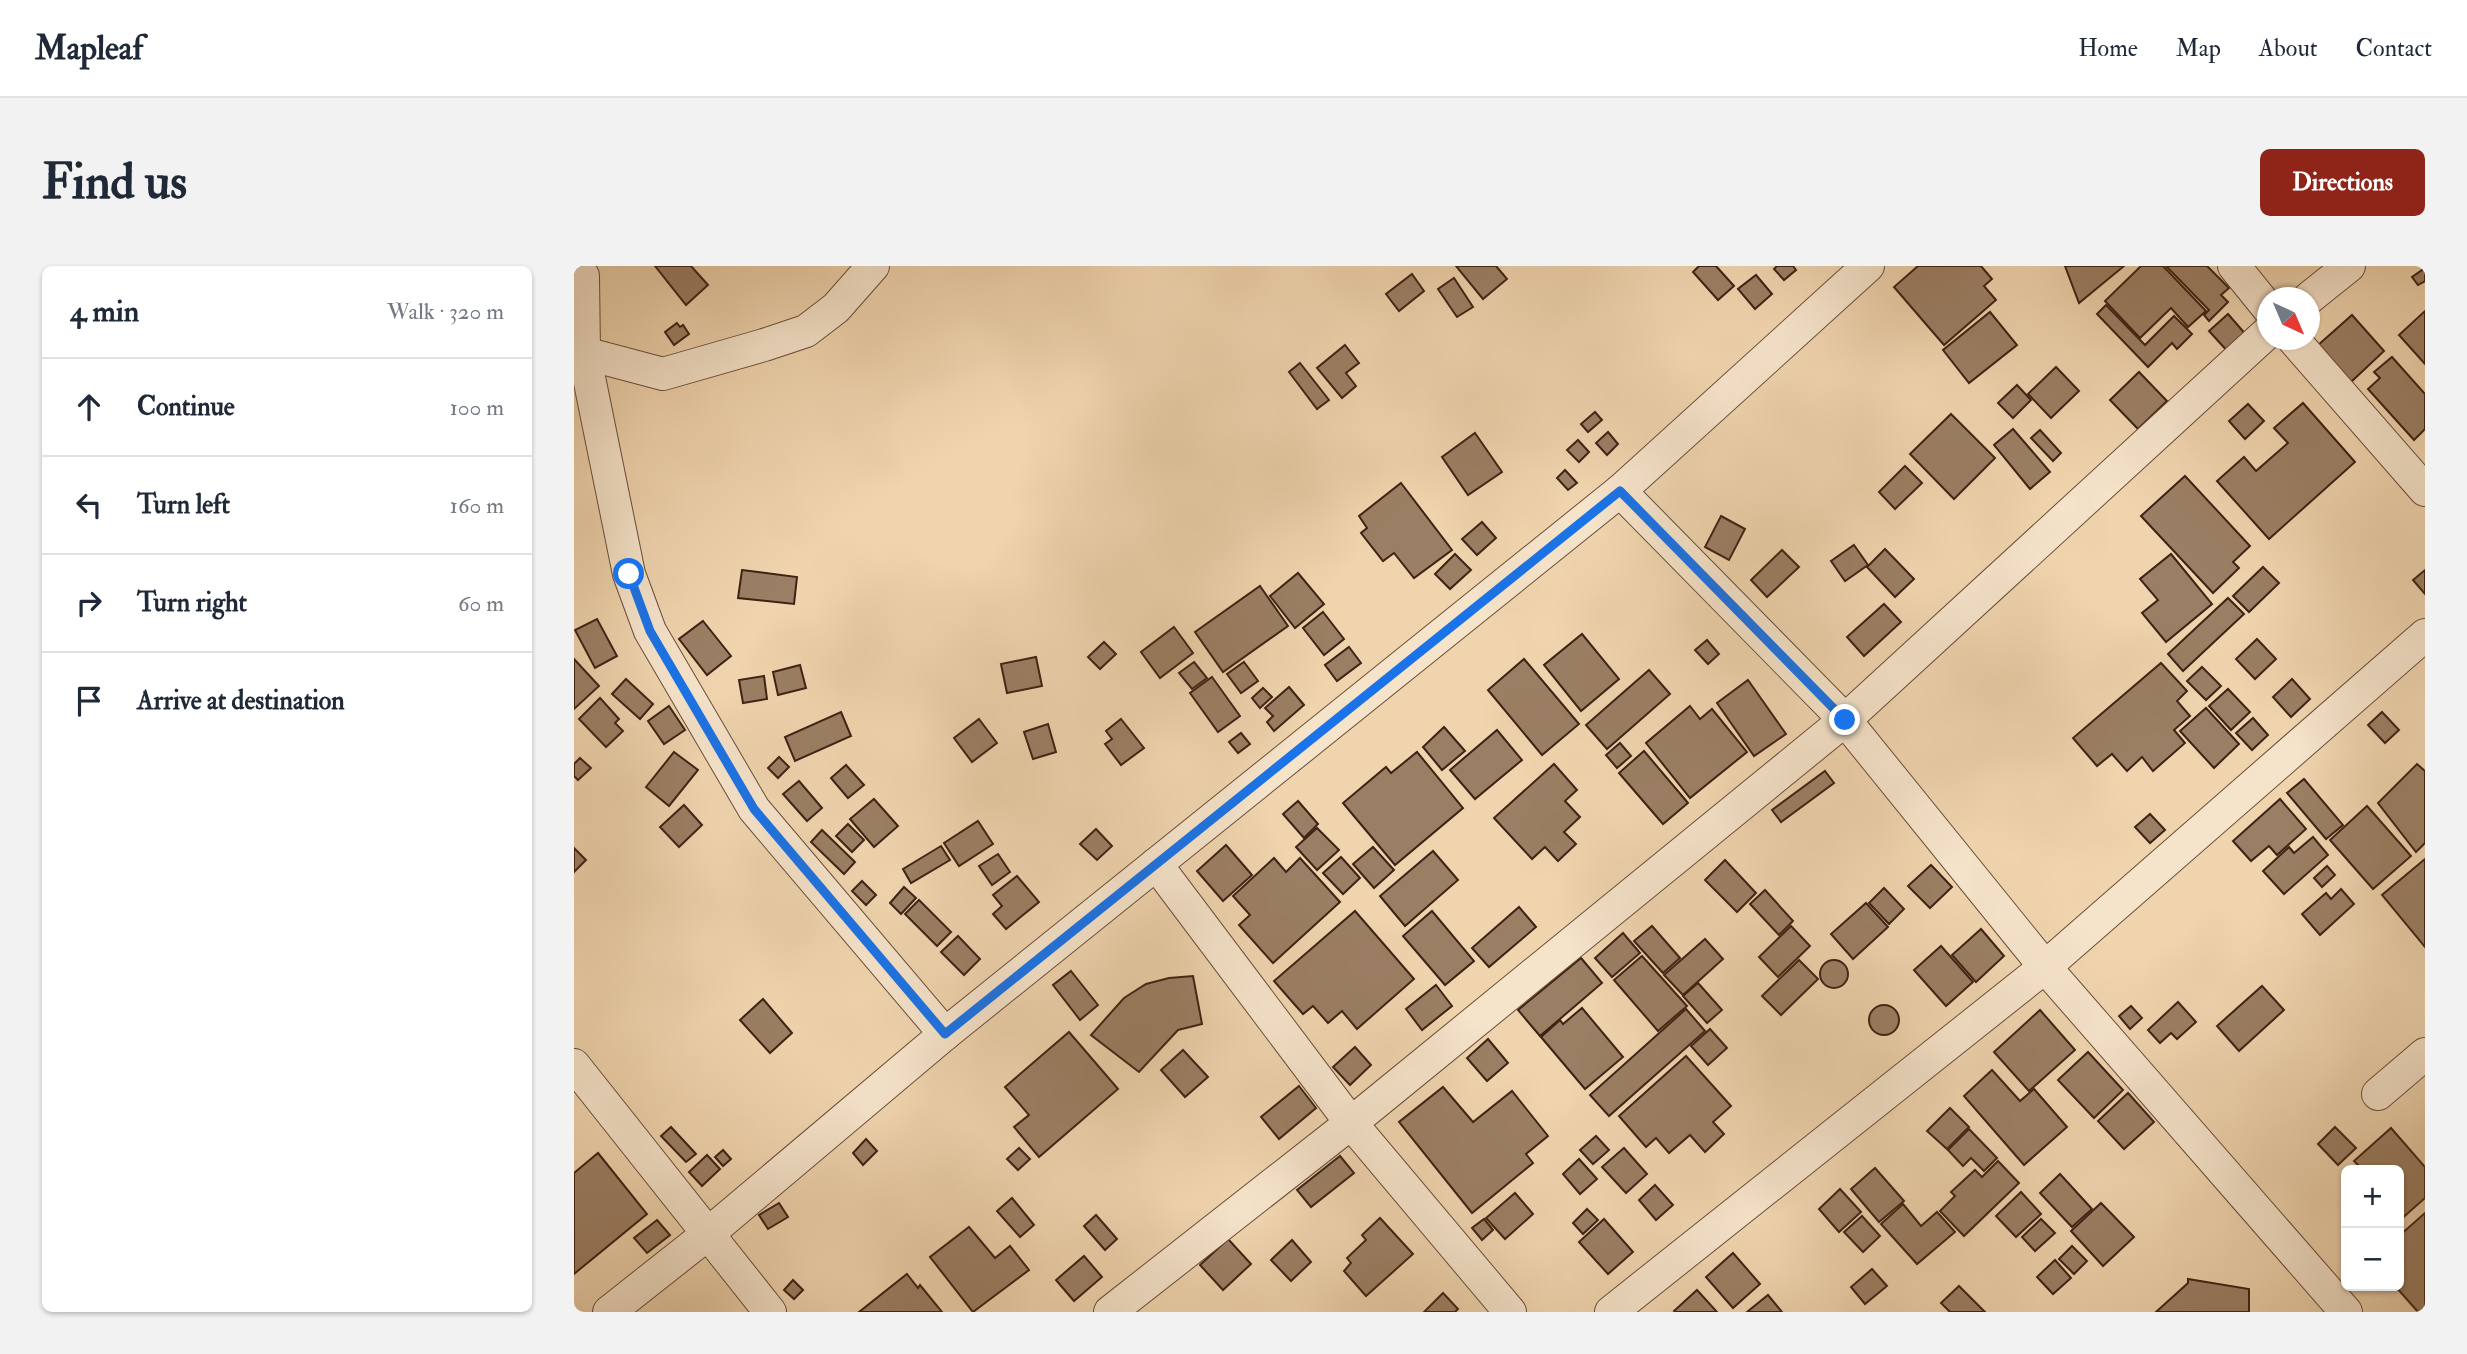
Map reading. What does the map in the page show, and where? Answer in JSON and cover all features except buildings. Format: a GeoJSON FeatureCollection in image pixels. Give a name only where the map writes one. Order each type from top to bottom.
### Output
{"type":"FeatureCollection","features":[{"type":"Feature","properties":{"kind":"street"},"geometry":{"type":"LineString","coordinates":[[584,353],[663,374],[764,345],[806,331],[836,308],[873,266]]}},
{"type":"Feature","properties":{"kind":"street"},"geometry":{"type":"LineString","coordinates":[[608,1312],[709,1233],[945,1034],[1620,491],[1868,266]]}},
{"type":"Feature","properties":{"kind":"street"},"geometry":{"type":"LineString","coordinates":[[2234,266],[2257,295]]}},
{"type":"Feature","properties":{"kind":"street"},"geometry":{"type":"LineString","coordinates":[[2320,289],[2349,266]]}},
{"type":"Feature","properties":{"kind":"street"},"geometry":{"type":"LineString","coordinates":[[574,269],[583,276],[584,353],[629,574],[650,631],[754,809],[945,1034]]}},
{"type":"Feature","properties":{"kind":"street"},"geometry":{"type":"LineString","coordinates":[[1110,1312],[1351,1123],[1845,720],[2257,341]]}},
{"type":"Feature","properties":{"kind":"street"},"geometry":{"type":"LineString","coordinates":[[2303,350],[2425,490]]}},
{"type":"Feature","properties":{"kind":"street"},"geometry":{"type":"LineString","coordinates":[[1620,491],[1845,720],[2045,967],[2346,1312]]}},
{"type":"Feature","properties":{"kind":"street"},"geometry":{"type":"LineString","coordinates":[[1611,1312],[2045,967],[2425,635]]}},
{"type":"Feature","properties":{"kind":"street"},"geometry":{"type":"LineString","coordinates":[[1156,864],[1351,1123],[1510,1312]]}},
{"type":"Feature","properties":{"kind":"street"},"geometry":{"type":"LineString","coordinates":[[2378,1094],[2425,1054]]}},
{"type":"Feature","properties":{"kind":"street"},"geometry":{"type":"LineString","coordinates":[[574,1065],[770,1312]]}},
{"type":"Feature","properties":{"kind":"route"},"geometry":{"type":"LineString","coordinates":[[629,574],[650,631],[754,809],[945,1034],[1620,491],[1845,720]]}}]}
